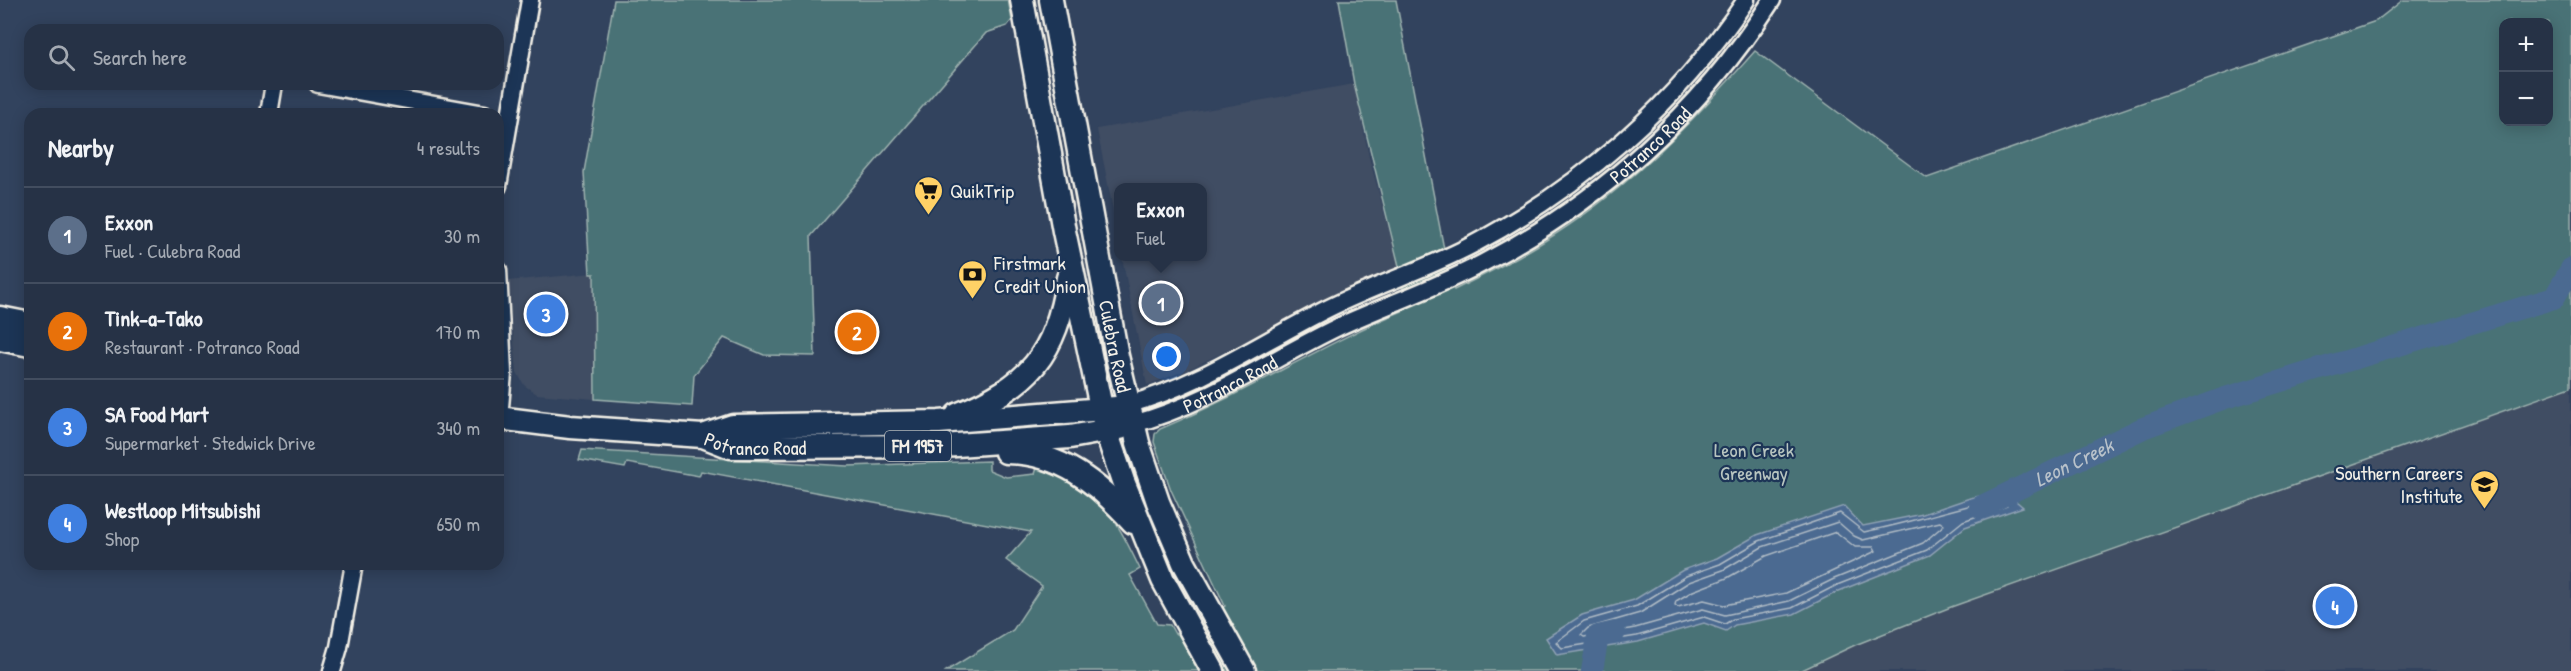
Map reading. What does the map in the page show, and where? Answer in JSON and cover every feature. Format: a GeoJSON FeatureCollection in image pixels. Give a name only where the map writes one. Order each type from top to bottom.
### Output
{"type":"FeatureCollection","features":[{"type":"Feature","properties":{"kind":"main road","name":"Culebra Road"},"geometry":{"type":"LineString","coordinates":[[1022,0],[1071,261],[1104,421],[1142,532],[1183,618],[1213,671]]}},
{"type":"Feature","properties":{"kind":"main road","name":"Culebra Road"},"geometry":{"type":"LineString","coordinates":[[1051,0],[1130,415],[1166,522],[1206,604],[1244,671]]}},
{"type":"Feature","properties":{"kind":"main road"},"geometry":{"type":"LineString","coordinates":[[939,422],[1002,394],[1035,366],[1058,324],[1071,261]]}},
{"type":"Feature","properties":{"kind":"main road"},"geometry":{"type":"LineString","coordinates":[[0,318],[24,323]]}},
{"type":"Feature","properties":{"kind":"main road"},"geometry":{"type":"LineString","coordinates":[[0,339],[24,344]]}},
{"type":"Feature","properties":{"kind":"main road","name":"Potranco Road"},"geometry":{"type":"LineString","coordinates":[[703,436],[731,447],[942,446],[1070,437],[1104,421],[1130,415]]}},
{"type":"Feature","properties":{"kind":"main road","name":"FM 1957"},"geometry":{"type":"LineString","coordinates":[[504,419],[570,427],[703,436]]}},
{"type":"Feature","properties":{"kind":"main road","name":"Potranco Road"},"geometry":{"type":"LineString","coordinates":[[703,436],[733,426],[1104,421]]}},
{"type":"Feature","properties":{"kind":"main road"},"geometry":{"type":"LineString","coordinates":[[942,446],[970,453],[1012,452],[1040,456],[1067,466],[1108,495],[1142,532]]}},
{"type":"Feature","properties":{"kind":"street"},"geometry":{"type":"LineString","coordinates":[[504,117],[530,0]]}},
{"type":"Feature","properties":{"kind":"street","name":"Potranco Road"},"geometry":{"type":"LineString","coordinates":[[1130,415],[1327,309],[1471,246],[1529,213],[1580,177],[1663,103],[1709,52],[1746,0]]}},
{"type":"Feature","properties":{"kind":"street","name":"Potranco Road"},"geometry":{"type":"LineString","coordinates":[[1130,415],[1215,394],[1338,327],[1482,264],[1541,230],[1594,193],[1641,155],[1678,119],[1728,62],[1772,0]]}},
{"type":"Feature","properties":{"kind":"street"},"geometry":{"type":"LineString","coordinates":[[270,108],[273,90]]}},
{"type":"Feature","properties":{"kind":"street"},"geometry":{"type":"LineString","coordinates":[[351,90],[452,108]]}},
{"type":"Feature","properties":{"kind":"street"},"geometry":{"type":"LineString","coordinates":[[1663,103],[1678,119]]}},
{"type":"Feature","properties":{"kind":"street"},"geometry":{"type":"LineString","coordinates":[[1471,246],[1482,264]]}},
{"type":"Feature","properties":{"kind":"street"},"geometry":{"type":"LineString","coordinates":[[332,671],[339,647],[353,570]]}},
{"type":"Feature","properties":{"kind":"shaded area"},"geometry":{"type":"Polygon","coordinates":[[[1354,84],[1369,157],[1399,266],[1187,370],[1147,385],[1123,261],[1207,261],[1207,183],[1114,183],[1114,215],[1097,129],[1354,84]]]}},
{"type":"Feature","properties":{"kind":"shaded area"},"geometry":{"type":"Polygon","coordinates":[[[594,273],[595,399],[537,394],[524,385],[517,372],[507,281],[594,273]]]}},
{"type":"Feature","properties":{"kind":"shaded area"},"geometry":{"type":"Polygon","coordinates":[[[2571,387],[2571,671],[1800,671],[1855,645],[1951,607],[2571,387]]]}},
{"type":"Feature","properties":{"kind":"green space"},"geometry":{"type":"Polygon","coordinates":[[[614,0],[1008,0],[1012,20],[1007,26],[986,33],[811,236],[815,356],[764,355],[724,338],[694,375],[692,406],[595,399],[594,274],[590,274],[584,172],[614,0]]]}},
{"type":"Feature","properties":{"kind":"green space","name":"Leon Creek Greenway"},"geometry":{"type":"Polygon","coordinates":[[[1339,0],[1396,0],[1454,290],[1542,243],[1609,195],[1661,150],[1755,51],[1927,178],[2376,21],[2403,0],[2571,0],[2571,387],[1951,607],[1855,645],[1800,671],[946,671],[1013,630],[1042,586],[1006,560],[1031,532],[701,471],[699,476],[627,463],[625,468],[579,460],[582,450],[847,466],[989,461],[989,470],[1006,477],[1035,474],[1038,465],[1076,484],[1102,504],[1121,531],[1140,569],[1130,575],[1157,624],[1170,625],[1175,634],[1225,606],[1171,490],[1154,442],[1155,434],[1160,429],[1407,309],[1399,266],[1354,84],[1339,0]]]}},
{"type":"Feature","properties":{"kind":"water"},"geometry":{"type":"Polygon","coordinates":[[[2004,491],[2023,507],[1965,527],[1930,555],[1839,591],[1794,614],[1735,625],[1726,631],[1704,623],[1638,642],[1557,655],[1546,638],[1582,615],[1634,600],[1683,570],[1717,558],[1757,535],[1844,506],[1863,526],[1923,514],[1970,498],[2004,491]]]}},
{"type":"Feature","properties":{"kind":"waterway","name":"Leon Creek"},"geometry":{"type":"LineString","coordinates":[[1980,507],[2143,428],[2225,398],[2554,298],[2571,269]]}},
{"type":"Feature","properties":{"kind":"waterway","name":"Leon Creek"},"geometry":{"type":"LineString","coordinates":[[1592,671],[1598,636],[1615,632]]}},
{"type":"Feature","properties":{"kind":"place","name":"QuikTrip"},"geometry":{"type":"Point","coordinates":[929,216]}},
{"type":"Feature","properties":{"kind":"place","name":"Firstmark Credit Union"},"geometry":{"type":"Point","coordinates":[973,300]}},
{"type":"Feature","properties":{"kind":"place","name":"Exxon"},"geometry":{"type":"Point","coordinates":[1161,303]}},
{"type":"Feature","properties":{"kind":"place","name":"SA Food Mart"},"geometry":{"type":"Point","coordinates":[546,314]}},
{"type":"Feature","properties":{"kind":"place","name":"Tink-a-Tako"},"geometry":{"type":"Point","coordinates":[857,332]}},
{"type":"Feature","properties":{"kind":"place","name":"Southern Careers Institute"},"geometry":{"type":"Point","coordinates":[2484,510]}},
{"type":"Feature","properties":{"kind":"place","name":"Westloop Mitsubishi"},"geometry":{"type":"Point","coordinates":[2335,606]}}]}
